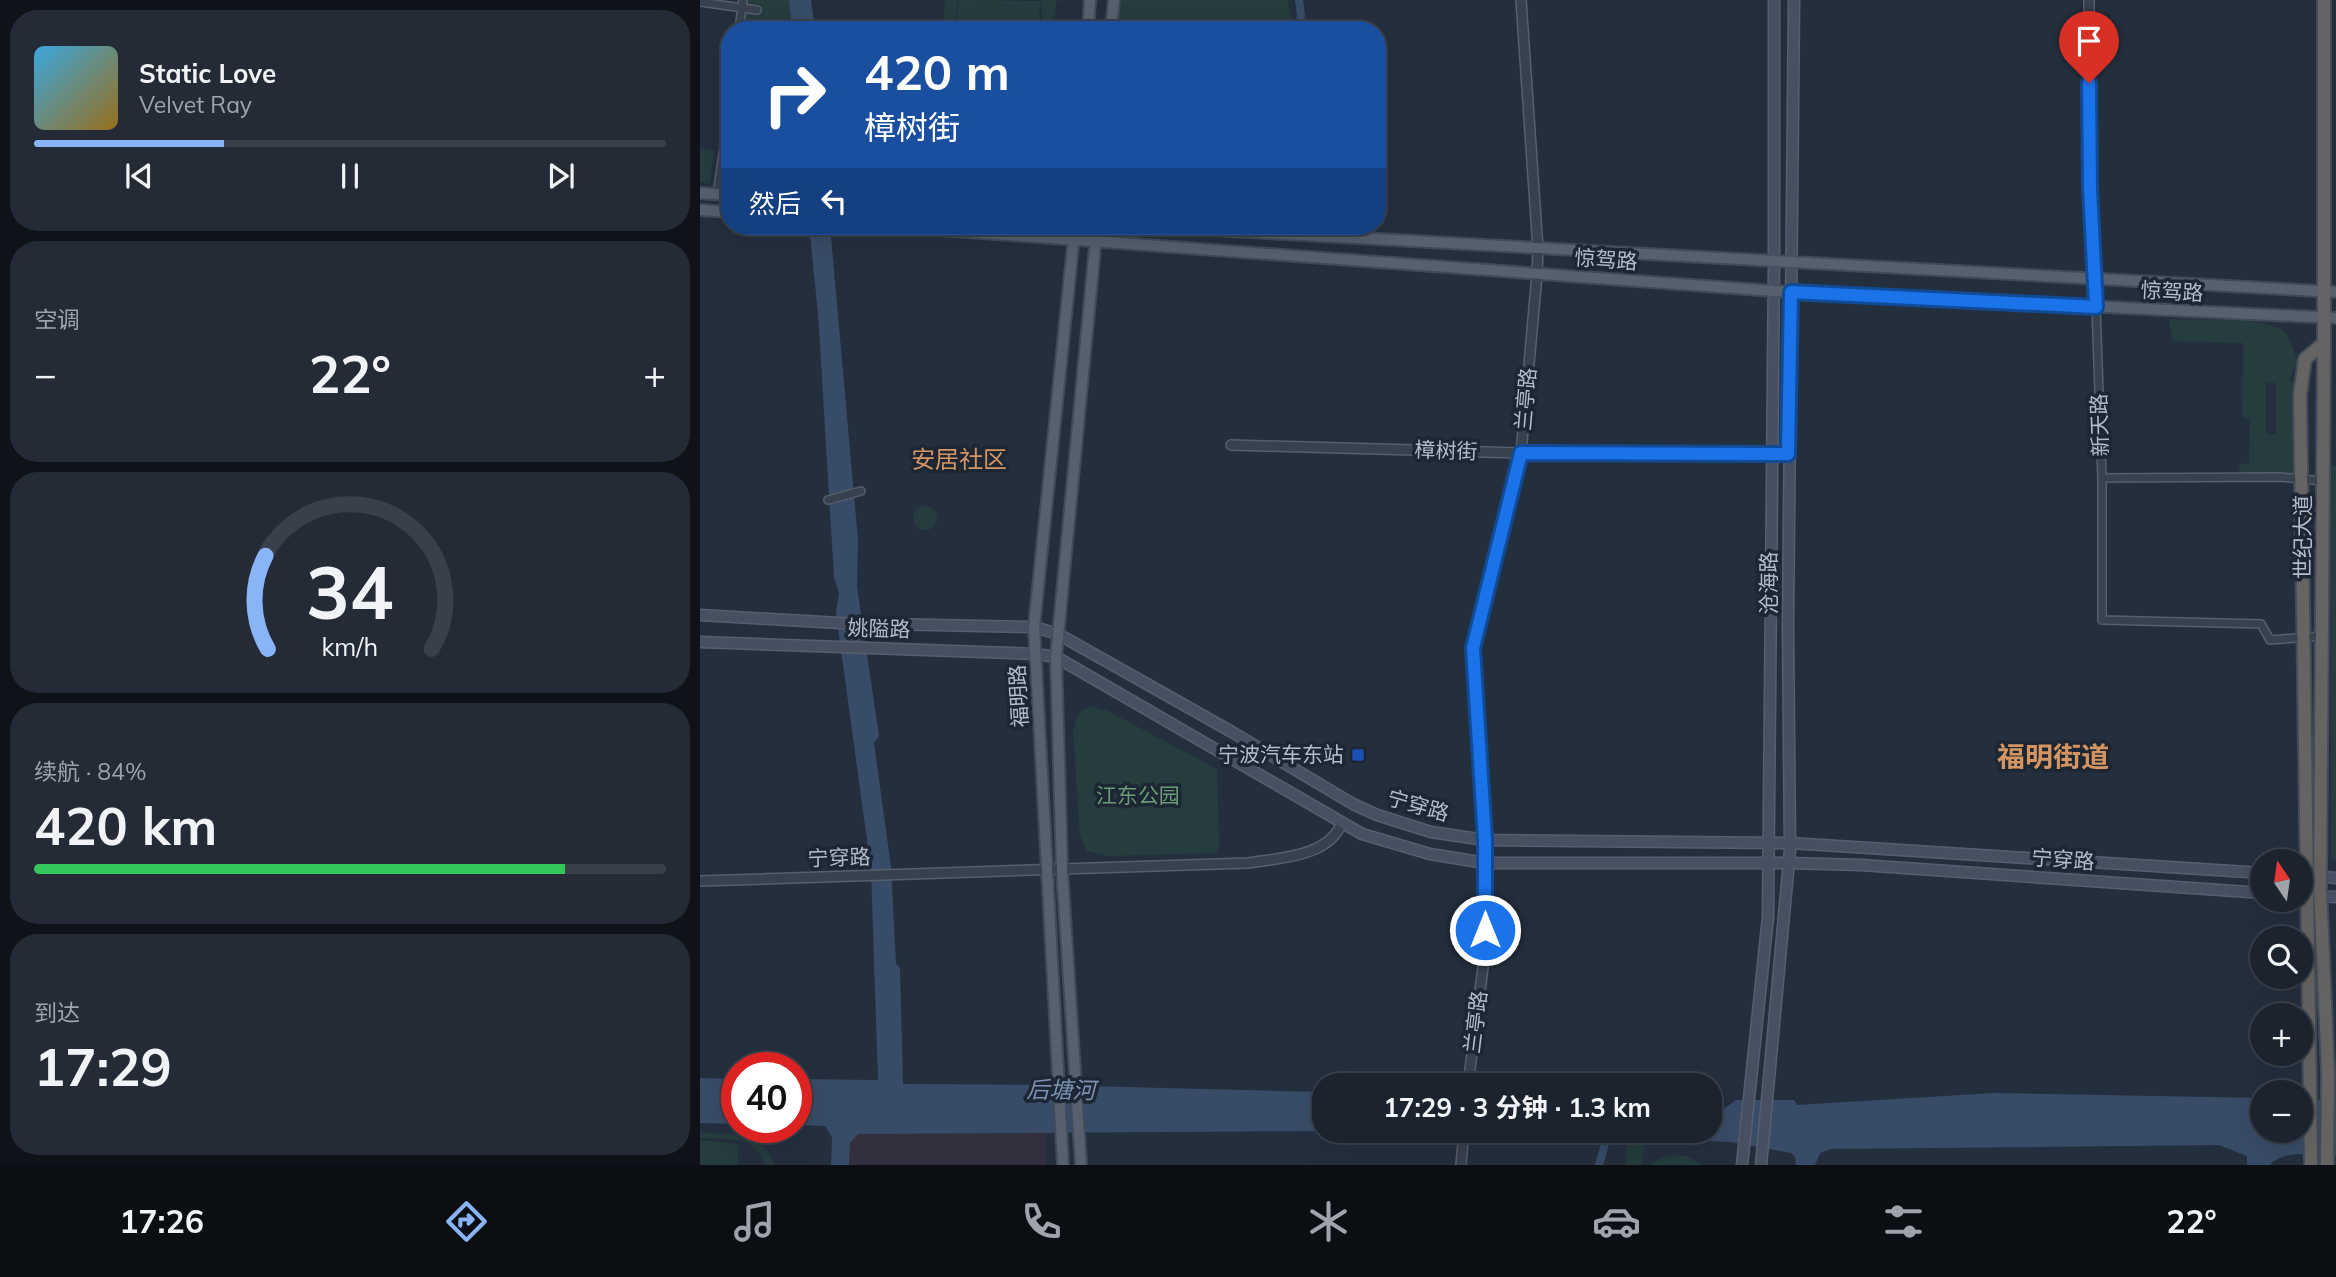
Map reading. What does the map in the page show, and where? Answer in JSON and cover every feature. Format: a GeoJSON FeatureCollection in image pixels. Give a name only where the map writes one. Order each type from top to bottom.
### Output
{"type":"FeatureCollection","features":[{"type":"Feature","properties":{"kind":"highway","name":"世纪大道"},"geometry":{"type":"LineString","coordinates":[[2324,0],[2330,318],[2324,342],[2320,877],[2328,1073],[2327,1158]]}},
{"type":"Feature","properties":{"kind":"highway"},"geometry":{"type":"LineString","coordinates":[[2304,849],[2300,396],[2305,359],[2324,342]]}},
{"type":"Feature","properties":{"kind":"highway"},"geometry":{"type":"LineString","coordinates":[[2304,912],[2311,1165]]}},
{"type":"Feature","properties":{"kind":"main road"},"geometry":{"type":"LineString","coordinates":[[1089,21],[1090,0]]}},
{"type":"Feature","properties":{"kind":"main road"},"geometry":{"type":"LineString","coordinates":[[1112,21],[1114,0]]}},
{"type":"Feature","properties":{"kind":"main road","name":"沧海路"},"geometry":{"type":"LineString","coordinates":[[1742,1165],[1768,917],[1774,0]]}},
{"type":"Feature","properties":{"kind":"main road","name":"沧海路"},"geometry":{"type":"LineString","coordinates":[[1761,1165],[1790,843],[1787,626],[1794,0]]}},
{"type":"Feature","properties":{"kind":"main road"},"geometry":{"type":"LineString","coordinates":[[700,193],[721,194]]}},
{"type":"Feature","properties":{"kind":"main road"},"geometry":{"type":"LineString","coordinates":[[700,210],[721,211]]}},
{"type":"Feature","properties":{"kind":"main road","name":"惊驾路"},"geometry":{"type":"LineString","coordinates":[[1007,235],[1773,291],[2330,318]]}},
{"type":"Feature","properties":{"kind":"main road","name":"福明路"},"geometry":{"type":"LineString","coordinates":[[1063,1165],[1034,627],[1074,235]]}},
{"type":"Feature","properties":{"kind":"main road","name":"福明路"},"geometry":{"type":"LineString","coordinates":[[1081,1165],[1062,870],[1056,657],[1096,235]]}},
{"type":"Feature","properties":{"kind":"main road","name":"惊驾路"},"geometry":{"type":"LineString","coordinates":[[1303,235],[2330,293]]}},
{"type":"Feature","properties":{"kind":"main road","name":"姚隘路"},"geometry":{"type":"LineString","coordinates":[[700,615],[839,623],[1034,627],[1058,634]]}},
{"type":"Feature","properties":{"kind":"main road","name":"宁穿路"},"geometry":{"type":"LineString","coordinates":[[1058,634],[1353,804],[1377,815],[1431,832],[1485,840],[1790,843],[2250,872]]}},
{"type":"Feature","properties":{"kind":"main road","name":"姚隘路"},"geometry":{"type":"LineString","coordinates":[[700,642],[1036,654],[1056,657]]}},
{"type":"Feature","properties":{"kind":"main road","name":"宁穿路"},"geometry":{"type":"LineString","coordinates":[[1056,657],[1362,834],[1430,853],[1485,863],[1861,865],[2250,892]]}},
{"type":"Feature","properties":{"kind":"main road"},"geometry":{"type":"LineString","coordinates":[[2314,877],[2336,878]]}},
{"type":"Feature","properties":{"kind":"main road"},"geometry":{"type":"LineString","coordinates":[[2314,896],[2336,897]]}},
{"type":"Feature","properties":{"kind":"street","name":"兰亭路"},"geometry":{"type":"LineString","coordinates":[[1470,1073],[1485,952],[1485,840],[1473,648],[1521,453],[1537,275],[1538,249],[1521,0]]}},
{"type":"Feature","properties":{"kind":"street","name":"新天路"},"geometry":{"type":"LineString","coordinates":[[2089,0],[2090,166],[2102,478],[2102,620],[2261,624],[2270,640],[2322,636]]}},
{"type":"Feature","properties":{"kind":"street"},"geometry":{"type":"LineString","coordinates":[[700,2],[742,4],[757,10]]}},
{"type":"Feature","properties":{"kind":"street"},"geometry":{"type":"LineString","coordinates":[[717,194],[721,168]]}},
{"type":"Feature","properties":{"kind":"street","name":"樟树街"},"geometry":{"type":"LineString","coordinates":[[1231,445],[1521,453],[1788,454]]}},
{"type":"Feature","properties":{"kind":"street"},"geometry":{"type":"LineString","coordinates":[[2102,478],[2323,481]]}},
{"type":"Feature","properties":{"kind":"street"},"geometry":{"type":"LineString","coordinates":[[828,500],[860,491]]}},
{"type":"Feature","properties":{"kind":"street","name":"宁穿路"},"geometry":{"type":"LineString","coordinates":[[700,881],[1248,863],[1281,858],[1325,845],[1337,835],[1342,822]]}},
{"type":"Feature","properties":{"kind":"street"},"geometry":{"type":"LineString","coordinates":[[1461,1165],[1463,1143]]}},
{"type":"Feature","properties":{"kind":"shaded area"},"geometry":{"type":"Polygon","coordinates":[[[1046,1132],[1046,1165],[849,1165],[850,1143],[858,1134],[1046,1132]]]}},
{"type":"Feature","properties":{"kind":"green space"},"geometry":{"type":"Polygon","coordinates":[[[747,0],[789,0],[791,21],[745,21],[747,0]]]}},
{"type":"Feature","properties":{"kind":"green space"},"geometry":{"type":"Polygon","coordinates":[[[945,0],[958,0],[955,21],[943,21],[945,0]]]}},
{"type":"Feature","properties":{"kind":"green space"},"geometry":{"type":"Polygon","coordinates":[[[959,0],[1040,1],[1039,21],[956,21],[959,0]]]}},
{"type":"Feature","properties":{"kind":"green space"},"geometry":{"type":"Polygon","coordinates":[[[1040,0],[1057,0],[1054,21],[1042,21],[1040,0]]]}},
{"type":"Feature","properties":{"kind":"green space"},"geometry":{"type":"Polygon","coordinates":[[[1119,0],[1288,0],[1292,21],[1117,21],[1119,0]]]}},
{"type":"Feature","properties":{"kind":"green space"},"geometry":{"type":"Polygon","coordinates":[[[700,148],[714,150],[710,184],[700,182],[700,148]]]}},
{"type":"Feature","properties":{"kind":"green space"},"geometry":{"type":"Polygon","coordinates":[[[2169,319],[2261,323],[2274,326],[2286,334],[2297,361],[2289,381],[2297,382],[2296,474],[2241,473],[2238,465],[2249,463],[2250,418],[2242,418],[2243,343],[2172,341],[2169,319]],[[2266,382],[2266,434],[2276,434],[2276,383],[2266,382]]]}},
{"type":"Feature","properties":{"kind":"green space"},"geometry":{"type":"Polygon","coordinates":[[[2330,466],[2336,466],[2336,860],[2331,859],[2330,466]]]}},
{"type":"Feature","properties":{"kind":"green space"},"geometry":{"type":"Polygon","coordinates":[[[925,506],[933,510],[937,518],[933,526],[925,530],[917,526],[913,518],[917,510],[925,506]]]}},
{"type":"Feature","properties":{"kind":"green space","name":"江东公园"},"geometry":{"type":"Polygon","coordinates":[[[1090,706],[1108,711],[1217,769],[1219,845],[1216,853],[1107,856],[1087,851],[1080,836],[1073,732],[1077,714],[1090,706]]]}},
{"type":"Feature","properties":{"kind":"green space"},"geometry":{"type":"Polygon","coordinates":[[[700,1132],[721,1133],[721,1139],[700,1138],[700,1132]]]}},
{"type":"Feature","properties":{"kind":"green space"},"geometry":{"type":"Polygon","coordinates":[[[700,1140],[739,1144],[737,1165],[700,1165],[700,1140]]]}},
{"type":"Feature","properties":{"kind":"green space"},"geometry":{"type":"Polygon","coordinates":[[[747,1143],[762,1145],[774,1165],[765,1165],[754,1148],[747,1143]]]}},
{"type":"Feature","properties":{"kind":"green space"},"geometry":{"type":"Polygon","coordinates":[[[1628,1143],[1645,1145],[1642,1165],[1625,1165],[1628,1143]]]}},
{"type":"Feature","properties":{"kind":"green space"},"geometry":{"type":"Polygon","coordinates":[[[1686,1156],[1703,1165],[1649,1165],[1663,1157],[1686,1156]]]}},
{"type":"Feature","properties":{"kind":"water"},"geometry":{"type":"Polygon","coordinates":[[[789,0],[811,0],[814,21],[791,21],[789,0]]]}},
{"type":"Feature","properties":{"kind":"water","name":"后塘河"},"geometry":{"type":"Polygon","coordinates":[[[810,235],[831,235],[858,540],[857,587],[879,736],[874,743],[891,867],[896,964],[900,968],[903,1084],[1312,1092],[1312,1131],[858,1134],[850,1143],[849,1165],[831,1165],[832,1137],[825,1126],[812,1126],[812,1079],[878,1080],[871,869],[836,613],[839,593],[834,577],[818,313],[810,235]]]}},
{"type":"Feature","properties":{"kind":"water"},"geometry":{"type":"Polygon","coordinates":[[[700,1078],[721,1079],[721,1124],[700,1123],[700,1078]]]}},
{"type":"Feature","properties":{"kind":"water"},"geometry":{"type":"Polygon","coordinates":[[[1994,1093],[2250,1098],[2250,1143],[2313,1143],[2313,1100],[2336,1101],[2336,1156],[2292,1155],[2270,1165],[2247,1165],[2247,1156],[2219,1145],[1831,1149],[1820,1153],[1815,1165],[1796,1165],[1795,1157],[1791,1153],[1722,1142],[1722,1110],[1736,1100],[1794,1100],[1797,1105],[1994,1093]]]}},
{"type":"Feature","properties":{"kind":"waterway"},"geometry":{"type":"LineString","coordinates":[[1299,0],[1300,21]]}},
{"type":"Feature","properties":{"kind":"waterway"},"geometry":{"type":"LineString","coordinates":[[1599,1165],[1605,1143]]}},
{"type":"Feature","properties":{"kind":"place","name":"宁波汽车东站"},"geometry":{"type":"Point","coordinates":[1358,755]}},
{"type":"Feature","properties":{"kind":"district","name":"安居社区"},"geometry":{"type":"Point","coordinates":[959,460]}},
{"type":"Feature","properties":{"kind":"district","name":"福明街道"},"geometry":{"type":"Point","coordinates":[2053,757]}},
{"type":"Feature","properties":{"kind":"route"},"geometry":{"type":"LineString","coordinates":[[1485,930],[1485,840],[1473,648],[1521,453],[1788,454],[1791,292],[2096,307],[2090,188],[2089,83]]}}]}
